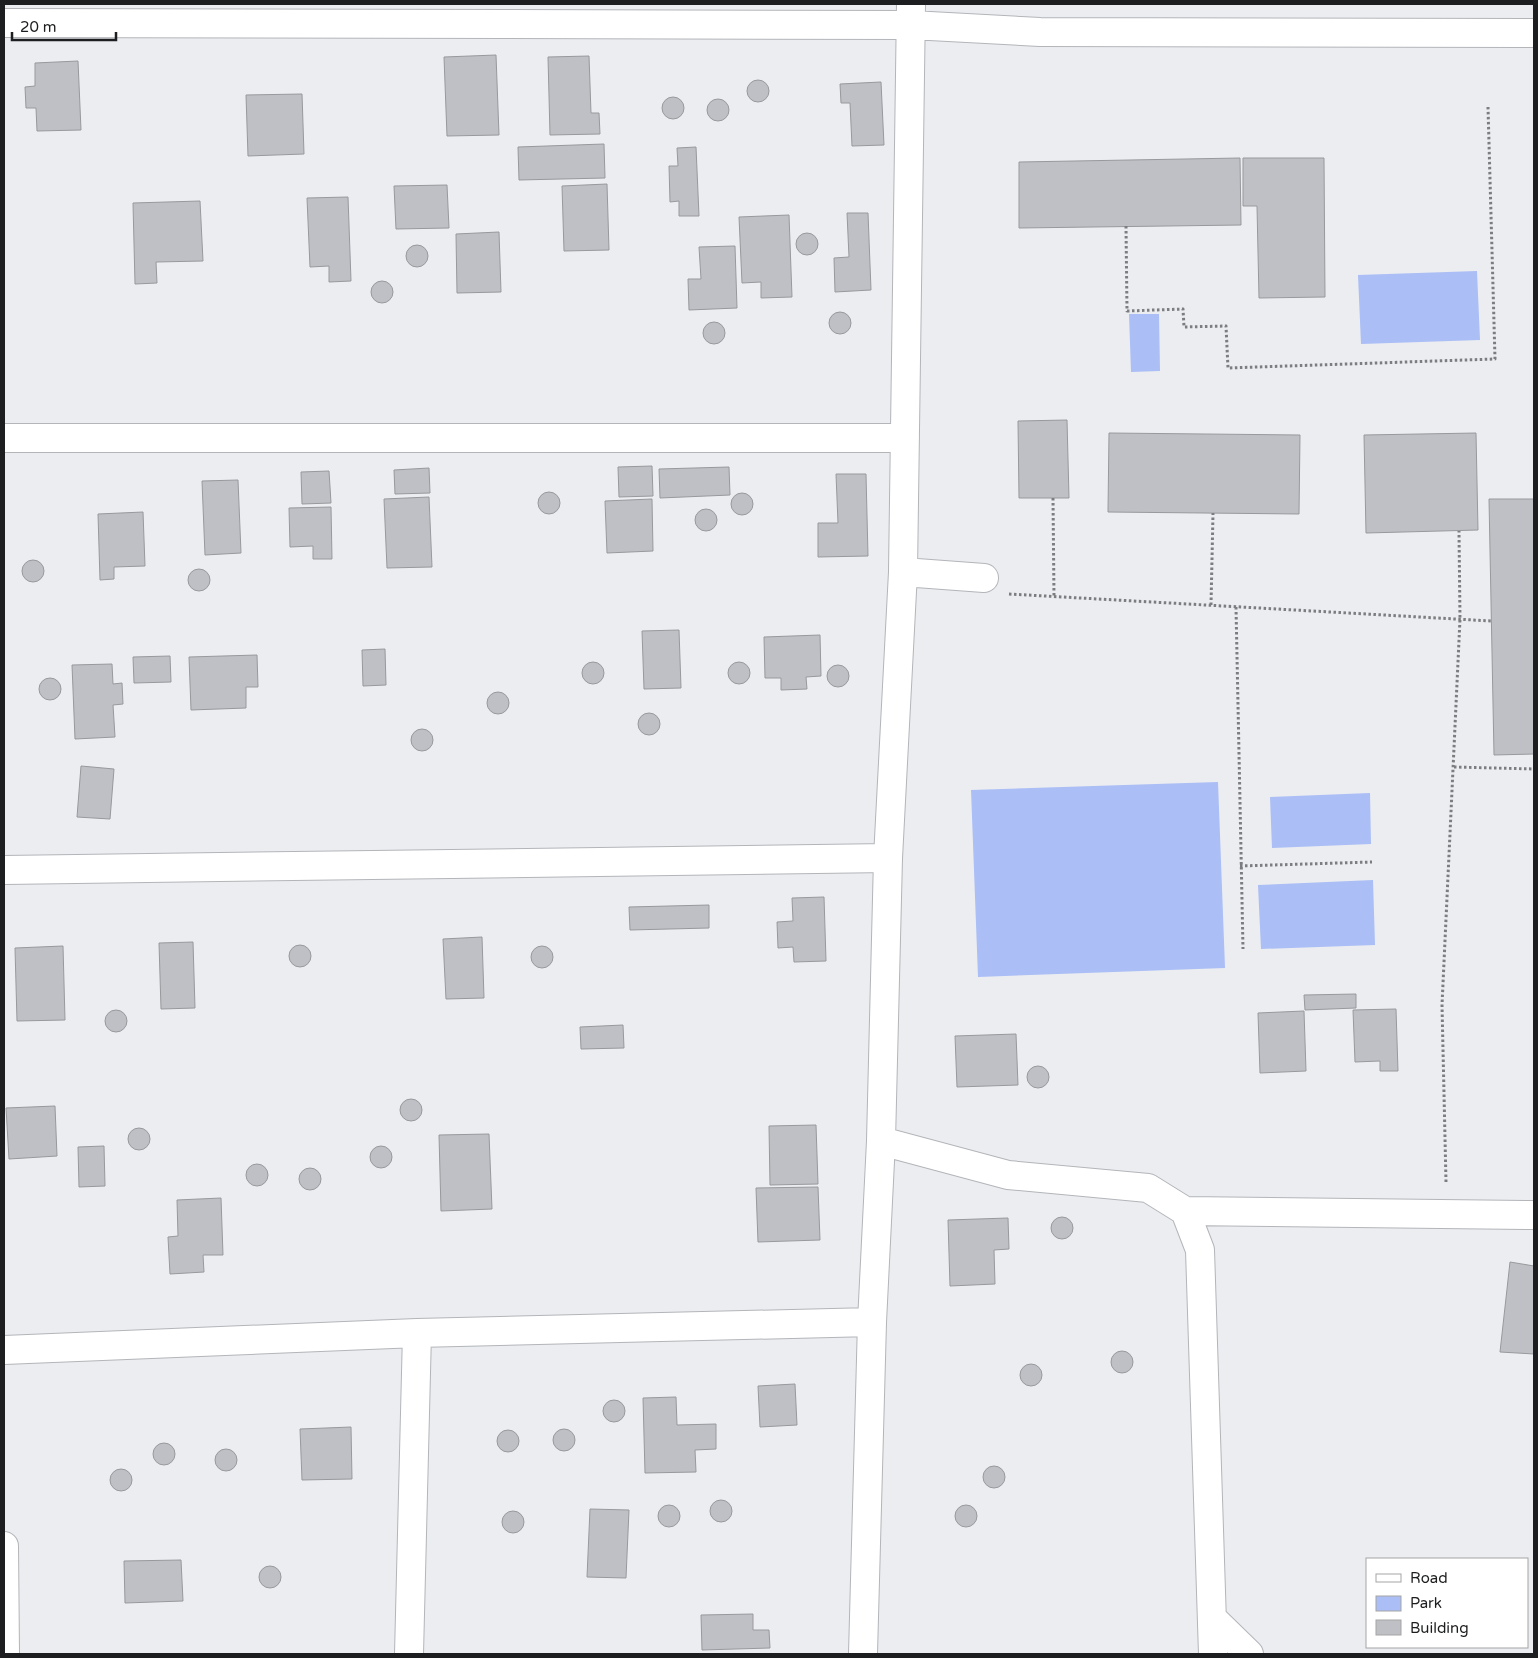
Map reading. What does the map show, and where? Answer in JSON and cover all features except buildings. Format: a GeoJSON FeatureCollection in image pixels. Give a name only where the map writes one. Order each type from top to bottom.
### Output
{"type":"FeatureCollection","features":[{"type":"Feature","properties":{"kind":"street"},"geometry":{"type":"LineString","coordinates":[[4,23],[143,13],[911,15],[1040,32],[1534,33]]}},
{"type":"Feature","properties":{"kind":"street"},"geometry":{"type":"LineString","coordinates":[[863,1654],[872,1322],[881,1140],[888,858],[902,572],[911,15]]}},
{"type":"Feature","properties":{"kind":"street"},"geometry":{"type":"LineString","coordinates":[[4,438],[905,438]]}},
{"type":"Feature","properties":{"kind":"street"},"geometry":{"type":"LineString","coordinates":[[902,572],[984,578]]}},
{"type":"Feature","properties":{"kind":"street"},"geometry":{"type":"LineString","coordinates":[[4,870],[888,858]]}},
{"type":"Feature","properties":{"kind":"street"},"geometry":{"type":"LineString","coordinates":[[881,1140],[1008,1175],[1148,1188],[1185,1211],[1534,1215]]}},
{"type":"Feature","properties":{"kind":"street"},"geometry":{"type":"LineString","coordinates":[[1185,1211],[1200,1250],[1212,1654]]}},
{"type":"Feature","properties":{"kind":"street"},"geometry":{"type":"LineString","coordinates":[[4,1350],[417,1333],[872,1322]]}},
{"type":"Feature","properties":{"kind":"street"},"geometry":{"type":"LineString","coordinates":[[409,1654],[417,1333]]}},
{"type":"Feature","properties":{"kind":"street"},"geometry":{"type":"LineString","coordinates":[[4,1546],[5,1654]]}},
{"type":"Feature","properties":{"kind":"street"},"geometry":{"type":"LineString","coordinates":[[1212,1618],[1249,1654]]}},
{"type":"Feature","properties":{"kind":"path"},"geometry":{"type":"LineString","coordinates":[[1126,226],[1127,311],[1183,309],[1184,327],[1226,326],[1228,368],[1495,359],[1488,107]]}},
{"type":"Feature","properties":{"kind":"path"},"geometry":{"type":"LineString","coordinates":[[1053,498],[1054,597]]}},
{"type":"Feature","properties":{"kind":"path"},"geometry":{"type":"LineString","coordinates":[[1211,606],[1213,513]]}},
{"type":"Feature","properties":{"kind":"path"},"geometry":{"type":"LineString","coordinates":[[1447,1215],[1442,1005],[1460,619],[1458,530]]}},
{"type":"Feature","properties":{"kind":"path"},"geometry":{"type":"LineString","coordinates":[[984,578],[995,579],[995,594],[1490,620]]}},
{"type":"Feature","properties":{"kind":"path"},"geometry":{"type":"LineString","coordinates":[[1236,607],[1243,949]]}},
{"type":"Feature","properties":{"kind":"path"},"geometry":{"type":"LineString","coordinates":[[1454,767],[1534,768]]}},
{"type":"Feature","properties":{"kind":"path"},"geometry":{"type":"LineString","coordinates":[[1240,866],[1372,862]]}},
{"type":"Feature","properties":{"kind":"green space"},"geometry":{"type":"Polygon","coordinates":[[[1477,271],[1480,340],[1361,344],[1358,275],[1477,271]]]}},
{"type":"Feature","properties":{"kind":"green space"},"geometry":{"type":"Polygon","coordinates":[[[1129,314],[1159,314],[1160,371],[1131,372],[1129,314]]]}},
{"type":"Feature","properties":{"kind":"green space"},"geometry":{"type":"Polygon","coordinates":[[[1218,782],[1225,968],[978,977],[971,790],[1218,782]]]}},
{"type":"Feature","properties":{"kind":"green space"},"geometry":{"type":"Polygon","coordinates":[[[1370,793],[1371,844],[1272,848],[1270,797],[1370,793]]]}},
{"type":"Feature","properties":{"kind":"green space"},"geometry":{"type":"Polygon","coordinates":[[[1373,880],[1375,945],[1261,949],[1258,885],[1373,880]]]}}]}
